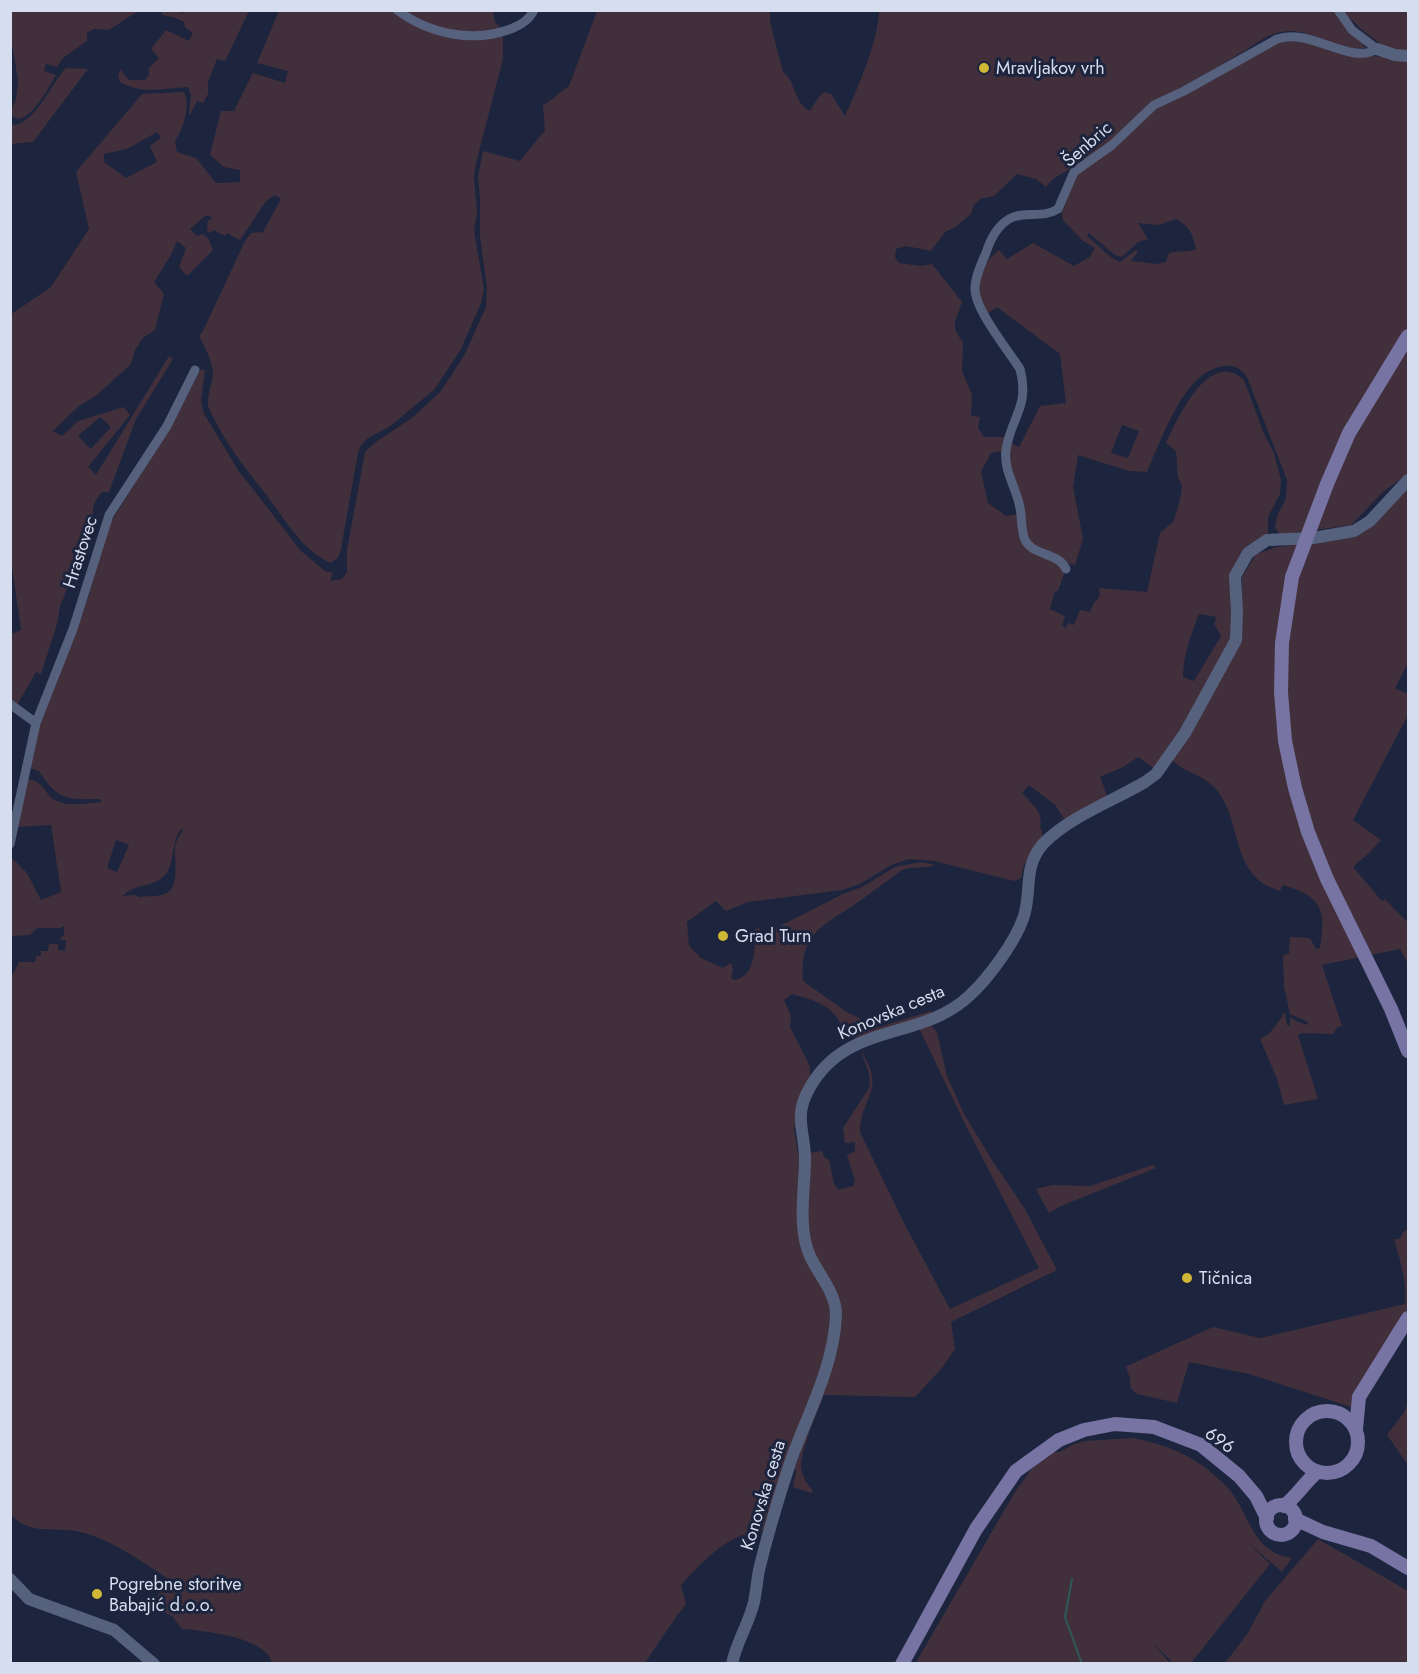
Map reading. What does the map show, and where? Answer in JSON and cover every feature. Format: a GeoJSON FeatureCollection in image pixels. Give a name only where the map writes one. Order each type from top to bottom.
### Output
{"type":"FeatureCollection","features":[{"type":"Feature","properties":{"kind":"main road"},"geometry":{"type":"LineString","coordinates":[[1408,336],[1349,433],[1292,577],[1282,643],[1281,692],[1285,741],[1295,788],[1308,832],[1319,860],[1391,1009],[1408,1051]]}},
{"type":"Feature","properties":{"kind":"main road"},"geometry":{"type":"LineString","coordinates":[[1356,1429],[1359,1397],[1408,1318]]}},
{"type":"Feature","properties":{"kind":"main road"},"geometry":{"type":"LineString","coordinates":[[1332,1410],[1359,1397]]}},
{"type":"Feature","properties":{"kind":"main road"},"geometry":{"type":"LineString","coordinates":[[1301,1459],[1317,1472],[1338,1471],[1354,1459],[1359,1439],[1356,1429],[1350,1420],[1332,1410],[1322,1410],[1304,1420],[1298,1429],[1296,1440],[1306,1481]]}},
{"type":"Feature","properties":{"kind":"main road","name":"696"},"geometry":{"type":"LineString","coordinates":[[902,1664],[976,1529],[1016,1471],[1051,1445],[1084,1430],[1114,1424],[1154,1427],[1201,1445],[1239,1476],[1256,1496],[1267,1518],[1268,1527],[1275,1534],[1323,1532],[1371,1546],[1408,1568]]}},
{"type":"Feature","properties":{"kind":"main road"},"geometry":{"type":"LineString","coordinates":[[1289,1508],[1306,1481],[1317,1472]]}},
{"type":"Feature","properties":{"kind":"main road","name":"696"},"geometry":{"type":"LineString","coordinates":[[1256,1496],[1289,1508],[1323,1532]]}},
{"type":"Feature","properties":{"kind":"main road"},"geometry":{"type":"LineString","coordinates":[[1267,1518],[1271,1509],[1289,1508]]}},
{"type":"Feature","properties":{"kind":"main road"},"geometry":{"type":"LineString","coordinates":[[1289,1508],[1295,1524],[1290,1532]]}},
{"type":"Feature","properties":{"kind":"street"},"geometry":{"type":"LineString","coordinates":[[397,10],[411,21],[429,28],[471,37],[505,31],[524,23],[534,10]]}},
{"type":"Feature","properties":{"kind":"street"},"geometry":{"type":"LineString","coordinates":[[1338,10],[1352,30],[1377,49],[1395,55],[1408,56]]}},
{"type":"Feature","properties":{"kind":"street","name":"Šenbric"},"geometry":{"type":"LineString","coordinates":[[1066,569],[1058,559],[1027,544],[1024,538],[1020,506],[1006,463],[1006,451],[1023,402],[1022,380],[1020,369],[984,314],[976,298],[975,290],[976,280],[995,232],[1009,219],[1017,216],[1043,215],[1058,209],[1074,172],[1112,145],[1154,105],[1184,92],[1277,39],[1286,35],[1297,35],[1336,48],[1363,53],[1377,49]]}},
{"type":"Feature","properties":{"kind":"street","name":"Hrastovec"},"geometry":{"type":"LineString","coordinates":[[10,844],[36,723],[73,628],[109,515],[167,426],[195,370]]}},
{"type":"Feature","properties":{"kind":"street","name":"Konovska cesta"},"geometry":{"type":"LineString","coordinates":[[732,1664],[734,1652],[754,1601],[770,1527],[830,1352],[835,1322],[833,1297],[810,1255],[805,1236],[803,1213],[805,1155],[801,1132],[801,1113],[805,1096],[816,1077],[836,1055],[852,1046],[944,1013],[968,998],[1006,949],[1023,920],[1027,905],[1030,865],[1042,845],[1064,825],[1156,774],[1185,733],[1236,640],[1235,576],[1248,553],[1267,540],[1306,538],[1354,531],[1370,521],[1408,480]]}},
{"type":"Feature","properties":{"kind":"street"},"geometry":{"type":"LineString","coordinates":[[10,704],[36,723]]}},
{"type":"Feature","properties":{"kind":"street"},"geometry":{"type":"LineString","coordinates":[[10,1579],[29,1599],[114,1630],[154,1664]]}},
{"type":"Feature","properties":{"kind":"shaded area"},"geometry":{"type":"Polygon","coordinates":[[[10,11],[138,11],[109,30],[94,29],[87,33],[87,41],[63,58],[57,67],[46,64],[44,71],[56,75],[36,106],[27,115],[17,119],[12,116],[11,111],[16,99],[18,80],[11,38],[10,11]]]}},
{"type":"Feature","properties":{"kind":"shaded area"},"geometry":{"type":"Polygon","coordinates":[[[162,11],[184,13],[185,11],[249,11],[225,61],[217,59],[208,82],[208,94],[203,103],[197,101],[190,115],[191,95],[188,87],[145,90],[128,86],[120,82],[118,77],[120,69],[129,80],[145,80],[149,75],[149,68],[159,58],[151,49],[166,30],[189,41],[193,33],[185,27],[184,22],[162,15],[162,11]]]}},
{"type":"Feature","properties":{"kind":"shaded area"},"geometry":{"type":"Polygon","coordinates":[[[279,11],[392,11],[410,23],[442,36],[476,40],[503,33],[503,59],[474,178],[477,212],[474,230],[484,289],[481,303],[461,349],[434,390],[389,427],[368,438],[361,445],[341,549],[338,558],[330,563],[309,548],[292,530],[232,448],[208,406],[213,372],[199,336],[245,241],[251,233],[263,232],[281,199],[275,195],[266,201],[240,240],[227,233],[225,236],[214,230],[209,233],[208,221],[212,219],[210,216],[205,216],[190,229],[197,236],[202,234],[208,238],[213,250],[187,276],[179,267],[186,248],[177,241],[154,282],[164,294],[155,330],[143,338],[135,350],[131,364],[97,395],[79,406],[53,431],[62,436],[78,421],[124,407],[130,415],[88,467],[96,475],[169,356],[173,359],[136,419],[109,492],[102,492],[95,503],[93,514],[95,522],[90,535],[81,540],[77,550],[79,560],[60,606],[57,624],[41,674],[36,672],[17,705],[10,701],[11,634],[21,630],[10,552],[10,315],[51,287],[89,229],[76,172],[142,94],[184,92],[187,104],[183,124],[175,141],[177,152],[196,158],[216,183],[240,182],[240,170],[224,167],[210,155],[221,111],[234,111],[253,73],[285,83],[288,71],[257,63],[279,11]],[[157,132],[127,149],[104,154],[104,162],[126,178],[157,162],[150,146],[161,138],[157,132]],[[100,417],[78,436],[91,449],[111,427],[100,417]]]}},
{"type":"Feature","properties":{"kind":"shaded area"},"geometry":{"type":"Polygon","coordinates":[[[401,11],[493,11],[495,22],[502,29],[466,34],[417,21],[401,11]]]}},
{"type":"Feature","properties":{"kind":"shaded area"},"geometry":{"type":"Polygon","coordinates":[[[597,11],[770,11],[770,22],[783,72],[801,103],[810,111],[824,92],[831,94],[845,116],[871,50],[879,11],[1334,11],[1366,48],[1345,47],[1292,31],[1271,35],[1193,83],[1101,149],[1053,179],[1046,187],[1036,179],[1017,174],[994,196],[980,199],[973,206],[971,214],[945,232],[931,251],[906,246],[896,249],[895,257],[899,263],[921,266],[932,264],[962,302],[955,327],[963,342],[962,371],[972,395],[971,416],[980,417],[978,428],[984,437],[1007,437],[1004,451],[991,453],[981,472],[988,503],[1006,516],[1020,514],[1022,538],[1063,567],[1064,574],[1058,591],[1055,591],[1050,609],[1065,616],[1062,626],[1066,628],[1068,623],[1074,625],[1080,610],[1090,612],[1100,595],[1099,588],[1147,592],[1160,533],[1174,521],[1182,486],[1178,477],[1176,451],[1166,443],[1187,403],[1207,379],[1219,373],[1231,372],[1244,380],[1264,434],[1274,453],[1281,480],[1280,494],[1268,517],[1268,535],[1262,536],[1243,554],[1231,573],[1239,643],[1155,769],[1138,757],[1123,767],[1100,777],[1108,798],[1066,822],[1055,805],[1029,785],[1022,793],[1039,813],[1042,838],[1024,865],[1021,878],[1014,881],[934,861],[909,859],[891,865],[860,884],[842,890],[748,902],[726,911],[716,901],[687,922],[689,946],[701,958],[723,968],[731,963],[733,970],[731,978],[734,980],[747,973],[753,960],[755,929],[759,928],[763,935],[774,931],[843,894],[862,887],[895,867],[921,862],[936,865],[902,870],[824,925],[809,941],[803,965],[803,981],[848,1013],[860,1018],[870,1030],[931,1011],[933,1015],[861,1038],[854,1038],[850,1026],[840,1023],[832,1011],[826,1007],[792,994],[784,1000],[791,1016],[790,1027],[809,1064],[811,1077],[794,1129],[798,1153],[803,1163],[799,1215],[825,1284],[832,1312],[826,1358],[765,1527],[754,1536],[740,1536],[720,1547],[681,1585],[686,1604],[645,1663],[272,1663],[267,1654],[247,1641],[205,1631],[182,1629],[172,1616],[152,1607],[167,1578],[124,1550],[89,1534],[34,1528],[11,1515],[11,978],[19,962],[35,962],[36,956],[41,956],[41,951],[48,951],[49,944],[58,944],[58,950],[65,951],[66,940],[60,940],[64,934],[64,926],[37,928],[30,935],[11,936],[10,860],[13,859],[27,873],[41,900],[61,892],[51,825],[16,827],[27,780],[39,783],[53,799],[59,802],[77,804],[102,802],[99,799],[71,798],[57,793],[39,771],[29,768],[40,723],[89,595],[104,533],[174,421],[201,369],[205,371],[201,400],[203,412],[238,470],[301,551],[325,571],[333,573],[330,581],[342,579],[347,572],[347,550],[365,452],[412,418],[441,391],[465,354],[486,307],[487,288],[480,236],[478,177],[483,151],[520,161],[545,130],[543,106],[569,86],[597,11]],[[1199,614],[1188,645],[1183,669],[1183,677],[1194,681],[1221,636],[1214,624],[1217,617],[1199,614]],[[182,828],[178,834],[168,871],[164,876],[160,880],[132,889],[123,896],[157,896],[171,889],[176,872],[175,847],[182,828]],[[116,840],[107,868],[117,872],[129,845],[116,840]]]}},
{"type":"Feature","properties":{"kind":"shaded area"},"geometry":{"type":"Polygon","coordinates":[[[1342,11],[1408,11],[1408,53],[1386,48],[1342,11]]]}},
{"type":"Feature","properties":{"kind":"shaded area"},"geometry":{"type":"Polygon","coordinates":[[[1293,37],[1349,54],[1408,59],[1408,474],[1384,491],[1351,525],[1280,535],[1275,527],[1277,516],[1286,499],[1287,480],[1247,377],[1235,367],[1219,367],[1206,373],[1195,382],[1184,396],[1166,427],[1147,472],[1129,471],[1078,455],[1073,487],[1083,539],[1075,565],[1067,563],[1028,541],[1008,462],[1011,443],[1019,447],[1040,406],[1066,403],[1060,354],[997,307],[987,314],[980,296],[981,272],[985,264],[999,250],[1007,259],[1033,243],[1074,266],[1090,257],[1095,248],[1083,241],[1063,220],[1062,212],[1074,178],[1149,112],[1260,50],[1293,37]],[[1176,219],[1159,225],[1138,223],[1148,239],[1138,242],[1122,257],[1115,255],[1089,233],[1087,236],[1112,258],[1120,262],[1136,250],[1138,252],[1131,261],[1157,264],[1166,262],[1169,253],[1196,249],[1190,231],[1176,219]],[[1122,425],[1111,453],[1128,458],[1139,431],[1122,425]]]}},
{"type":"Feature","properties":{"kind":"shaded area"},"geometry":{"type":"Polygon","coordinates":[[[66,68],[88,69],[33,142],[11,144],[11,125],[19,124],[35,112],[66,68]]]}},
{"type":"Feature","properties":{"kind":"shaded area"},"geometry":{"type":"Polygon","coordinates":[[[1408,480],[1408,663],[1395,688],[1408,694],[1408,715],[1353,820],[1381,840],[1353,867],[1382,901],[1385,899],[1406,921],[1408,920],[1408,964],[1400,949],[1322,965],[1342,1026],[1337,1027],[1333,1034],[1301,1033],[1298,1035],[1318,1099],[1284,1105],[1277,1079],[1260,1039],[1271,1031],[1285,1012],[1287,1025],[1290,1026],[1290,1017],[1308,1025],[1308,1022],[1290,1014],[1284,986],[1283,955],[1289,954],[1290,937],[1310,938],[1316,949],[1320,948],[1322,924],[1319,907],[1314,900],[1296,890],[1283,885],[1280,891],[1264,884],[1252,874],[1239,847],[1231,817],[1216,789],[1206,780],[1173,761],[1240,645],[1242,577],[1256,554],[1277,547],[1357,536],[1374,510],[1408,480]]]}},
{"type":"Feature","properties":{"kind":"shaded area"},"geometry":{"type":"Polygon","coordinates":[[[931,1025],[937,1032],[947,1076],[964,1114],[1025,1209],[1057,1270],[951,1322],[955,1349],[942,1368],[915,1397],[824,1395],[807,1440],[801,1465],[805,1479],[813,1491],[811,1493],[793,1487],[795,1468],[839,1334],[813,1253],[807,1226],[809,1153],[822,1151],[824,1157],[829,1160],[834,1184],[838,1190],[853,1186],[855,1181],[847,1155],[855,1151],[855,1142],[845,1143],[843,1128],[869,1088],[869,1074],[861,1051],[872,1075],[872,1084],[861,1119],[860,1132],[904,1223],[950,1309],[1039,1268],[918,1026],[931,1025]]]}},
{"type":"Feature","properties":{"kind":"shaded area"},"geometry":{"type":"Polygon","coordinates":[[[1153,1165],[1156,1168],[1061,1206],[1049,1213],[1036,1189],[1052,1185],[1090,1186],[1153,1165]]]}},
{"type":"Feature","properties":{"kind":"shaded area"},"geometry":{"type":"Polygon","coordinates":[[[1408,1229],[1408,1318],[1401,1314],[1379,1372],[1357,1409],[1249,1374],[1189,1362],[1177,1403],[1137,1394],[1131,1389],[1127,1366],[1213,1327],[1260,1338],[1405,1304],[1404,1279],[1394,1239],[1400,1239],[1403,1232],[1408,1229]]]}},
{"type":"Feature","properties":{"kind":"shaded area"},"geometry":{"type":"Polygon","coordinates":[[[1408,1399],[1408,1465],[1387,1435],[1405,1411],[1408,1399]]]}},
{"type":"Feature","properties":{"kind":"shaded area"},"geometry":{"type":"Polygon","coordinates":[[[1134,1438],[1184,1454],[1215,1476],[1234,1495],[1252,1529],[1267,1548],[1292,1558],[1282,1572],[1246,1541],[1270,1564],[1191,1663],[1173,1663],[1152,1642],[1170,1663],[915,1664],[1015,1492],[1035,1464],[1049,1452],[1060,1452],[1085,1441],[1134,1438]]]}},
{"type":"Feature","properties":{"kind":"shaded area"},"geometry":{"type":"Polygon","coordinates":[[[1318,1539],[1408,1591],[1408,1663],[1225,1663],[1248,1633],[1265,1601],[1318,1539]]]}},
{"type":"Feature","properties":{"kind":"waterway"},"geometry":{"type":"LineString","coordinates":[[1072,1579],[1065,1617],[1082,1664]]}},
{"type":"Feature","properties":{"kind":"place","name":"Mravljakov vrh"},"geometry":{"type":"Point","coordinates":[984,68]}},
{"type":"Feature","properties":{"kind":"place","name":"Grad Turn"},"geometry":{"type":"Point","coordinates":[723,936]}},
{"type":"Feature","properties":{"kind":"place","name":"Tičnica"},"geometry":{"type":"Point","coordinates":[1187,1278]}},
{"type":"Feature","properties":{"kind":"place","name":"Pogrebne storitve Babajić d.o.o."},"geometry":{"type":"Point","coordinates":[97,1594]}}]}
